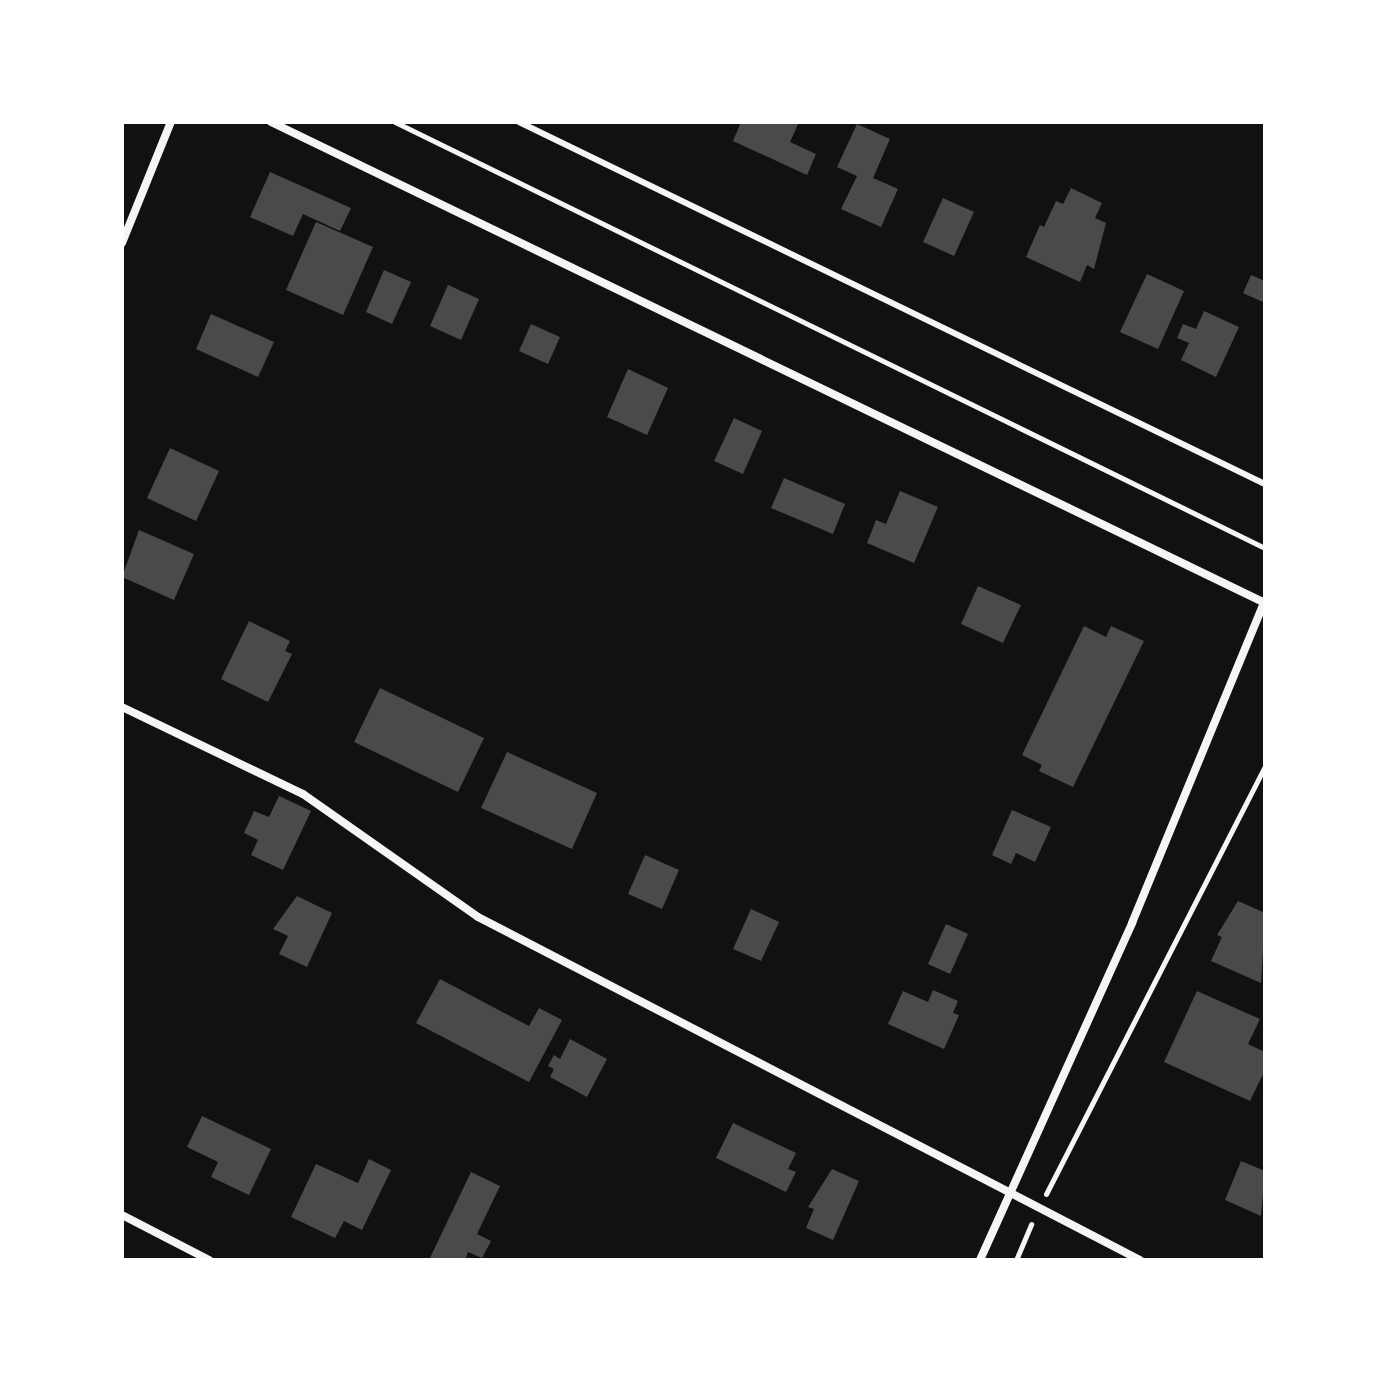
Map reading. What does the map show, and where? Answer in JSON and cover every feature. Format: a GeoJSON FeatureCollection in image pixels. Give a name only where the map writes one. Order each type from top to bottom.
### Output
{"type":"FeatureCollection","features":[{"type":"Feature","properties":{"kind":"street"},"geometry":{"type":"LineString","coordinates":[[122,243],[171,122]]}},
{"type":"Feature","properties":{"kind":"street"},"geometry":{"type":"LineString","coordinates":[[271,122],[1265,601],[1132,923],[1008,1192],[980,1260]]}},
{"type":"Feature","properties":{"kind":"street"},"geometry":{"type":"LineString","coordinates":[[122,707],[303,794],[478,917],[1140,1260]]}},
{"type":"Feature","properties":{"kind":"street"},"geometry":{"type":"LineString","coordinates":[[122,1215],[209,1260]]}},
{"type":"Feature","properties":{"kind":"lane"},"geometry":{"type":"LineString","coordinates":[[519,122],[1265,484]]}},
{"type":"Feature","properties":{"kind":"path"},"geometry":{"type":"LineString","coordinates":[[395,122],[1265,548]]}},
{"type":"Feature","properties":{"kind":"path"},"geometry":{"type":"LineString","coordinates":[[1016,1260],[1039,1208],[1265,766]]}},
{"type":"Feature","properties":{"kind":"building"},"geometry":{"type":"Polygon","coordinates":[[[741,122],[799,122],[790,142],[816,154],[807,175],[733,141],[741,122]]]}},
{"type":"Feature","properties":{"kind":"building"},"geometry":{"type":"Polygon","coordinates":[[[857,124],[890,139],[873,178],[898,189],[881,227],[841,209],[857,176],[837,167],[857,124]]]}},
{"type":"Feature","properties":{"kind":"building"},"geometry":{"type":"Polygon","coordinates":[[[270,172],[351,208],[340,231],[303,214],[293,236],[250,217],[270,172]]]}},
{"type":"Feature","properties":{"kind":"building"},"geometry":{"type":"Polygon","coordinates":[[[1071,188],[1102,203],[1095,218],[1106,223],[1094,269],[1087,265],[1080,282],[1026,257],[1040,225],[1044,227],[1056,201],[1063,204],[1071,188]]]}},
{"type":"Feature","properties":{"kind":"building"},"geometry":{"type":"Polygon","coordinates":[[[943,198],[974,212],[954,256],[923,242],[943,198]]]}},
{"type":"Feature","properties":{"kind":"building"},"geometry":{"type":"Polygon","coordinates":[[[316,222],[373,247],[343,315],[286,290],[316,222]]]}},
{"type":"Feature","properties":{"kind":"building"},"geometry":{"type":"Polygon","coordinates":[[[384,270],[411,282],[392,324],[366,312],[384,270]]]}},
{"type":"Feature","properties":{"kind":"building"},"geometry":{"type":"Polygon","coordinates":[[[1147,274],[1184,291],[1158,349],[1120,332],[1147,274]]]}},
{"type":"Feature","properties":{"kind":"building"},"geometry":{"type":"Polygon","coordinates":[[[1251,275],[1265,281],[1265,303],[1243,293],[1251,275]]]}},
{"type":"Feature","properties":{"kind":"building"},"geometry":{"type":"Polygon","coordinates":[[[448,285],[479,299],[461,340],[430,326],[448,285]]]}},
{"type":"Feature","properties":{"kind":"building"},"geometry":{"type":"Polygon","coordinates":[[[1204,311],[1239,327],[1216,377],[1181,360],[1189,343],[1177,338],[1183,324],[1196,329],[1204,311]]]}},
{"type":"Feature","properties":{"kind":"building"},"geometry":{"type":"Polygon","coordinates":[[[211,314],[274,342],[258,377],[196,349],[211,314]]]}},
{"type":"Feature","properties":{"kind":"building"},"geometry":{"type":"Polygon","coordinates":[[[531,324],[560,337],[548,364],[519,351],[531,324]]]}},
{"type":"Feature","properties":{"kind":"building"},"geometry":{"type":"Polygon","coordinates":[[[628,369],[668,388],[647,435],[607,417],[628,369]]]}},
{"type":"Feature","properties":{"kind":"building"},"geometry":{"type":"Polygon","coordinates":[[[734,418],[762,431],[743,474],[714,461],[734,418]]]}},
{"type":"Feature","properties":{"kind":"building"},"geometry":{"type":"Polygon","coordinates":[[[170,448],[219,471],[196,521],[147,498],[170,448]]]}},
{"type":"Feature","properties":{"kind":"building"},"geometry":{"type":"Polygon","coordinates":[[[784,478],[845,504],[833,534],[771,508],[784,478]]]}},
{"type":"Feature","properties":{"kind":"building"},"geometry":{"type":"Polygon","coordinates":[[[900,491],[938,507],[914,563],[867,543],[876,520],[886,524],[900,491]]]}},
{"type":"Feature","properties":{"kind":"building"},"geometry":{"type":"Polygon","coordinates":[[[139,530],[194,554],[174,600],[122,577],[139,530]]]}},
{"type":"Feature","properties":{"kind":"building"},"geometry":{"type":"Polygon","coordinates":[[[978,586],[1021,605],[1003,643],[961,624],[978,586]]]}},
{"type":"Feature","properties":{"kind":"building"},"geometry":{"type":"Polygon","coordinates":[[[249,621],[290,641],[285,651],[292,654],[268,702],[221,679],[249,621]]]}},
{"type":"Feature","properties":{"kind":"building"},"geometry":{"type":"Polygon","coordinates":[[[1084,626],[1106,637],[1111,626],[1144,641],[1073,787],[1039,771],[1042,765],[1022,755],[1084,626]]]}},
{"type":"Feature","properties":{"kind":"building"},"geometry":{"type":"Polygon","coordinates":[[[380,688],[484,738],[458,792],[354,742],[380,688]]]}},
{"type":"Feature","properties":{"kind":"building"},"geometry":{"type":"Polygon","coordinates":[[[507,752],[597,793],[572,849],[481,808],[507,752]]]}},
{"type":"Feature","properties":{"kind":"building"},"geometry":{"type":"Polygon","coordinates":[[[279,796],[311,811],[283,870],[251,855],[258,840],[244,833],[254,811],[269,817],[279,796]]]}},
{"type":"Feature","properties":{"kind":"building"},"geometry":{"type":"Polygon","coordinates":[[[1012,810],[1051,827],[1035,862],[1016,853],[1011,864],[992,855],[1012,810]]]}},
{"type":"Feature","properties":{"kind":"building"},"geometry":{"type":"Polygon","coordinates":[[[645,855],[679,870],[662,909],[628,894],[645,855]]]}},
{"type":"Feature","properties":{"kind":"building"},"geometry":{"type":"Polygon","coordinates":[[[297,896],[332,913],[307,967],[279,954],[288,936],[273,929],[297,896]]]}},
{"type":"Feature","properties":{"kind":"building"},"geometry":{"type":"Polygon","coordinates":[[[1238,901],[1265,913],[1261,983],[1211,961],[1222,937],[1217,935],[1238,901]]]}},
{"type":"Feature","properties":{"kind":"building"},"geometry":{"type":"Polygon","coordinates":[[[751,909],[779,922],[761,961],[733,949],[751,909]]]}},
{"type":"Feature","properties":{"kind":"building"},"geometry":{"type":"Polygon","coordinates":[[[946,924],[968,934],[950,974],[928,964],[946,924]]]}},
{"type":"Feature","properties":{"kind":"building"},"geometry":{"type":"Polygon","coordinates":[[[440,979],[529,1026],[539,1008],[562,1020],[529,1082],[416,1023],[440,979]]]}},
{"type":"Feature","properties":{"kind":"building"},"geometry":{"type":"Polygon","coordinates":[[[933,990],[958,1001],[953,1013],[959,1015],[944,1049],[888,1024],[903,991],[928,1002],[933,990]]]}},
{"type":"Feature","properties":{"kind":"building"},"geometry":{"type":"Polygon","coordinates":[[[1197,991],[1260,1019],[1248,1044],[1265,1052],[1265,1070],[1250,1101],[1164,1062],[1197,991]]]}},
{"type":"Feature","properties":{"kind":"building"},"geometry":{"type":"Polygon","coordinates":[[[570,1039],[607,1059],[587,1097],[550,1077],[554,1069],[548,1066],[554,1055],[560,1059],[570,1039]]]}},
{"type":"Feature","properties":{"kind":"building"},"geometry":{"type":"Polygon","coordinates":[[[202,1116],[271,1149],[249,1195],[211,1177],[218,1162],[187,1147],[202,1116]]]}},
{"type":"Feature","properties":{"kind":"building"},"geometry":{"type":"Polygon","coordinates":[[[733,1123],[796,1153],[788,1169],[796,1172],[786,1192],[716,1158],[733,1123]]]}},
{"type":"Feature","properties":{"kind":"building"},"geometry":{"type":"Polygon","coordinates":[[[369,1159],[391,1170],[362,1230],[344,1221],[335,1238],[291,1217],[316,1164],[358,1183],[369,1159]]]}},
{"type":"Feature","properties":{"kind":"building"},"geometry":{"type":"Polygon","coordinates":[[[1241,1161],[1265,1171],[1261,1216],[1225,1200],[1241,1161]]]}},
{"type":"Feature","properties":{"kind":"building"},"geometry":{"type":"Polygon","coordinates":[[[832,1169],[859,1181],[833,1240],[806,1228],[814,1209],[808,1207],[832,1169]]]}},
{"type":"Feature","properties":{"kind":"building"},"geometry":{"type":"Polygon","coordinates":[[[471,1172],[500,1186],[477,1234],[491,1241],[482,1258],[468,1252],[465,1260],[429,1260],[471,1172]]]}}]}
